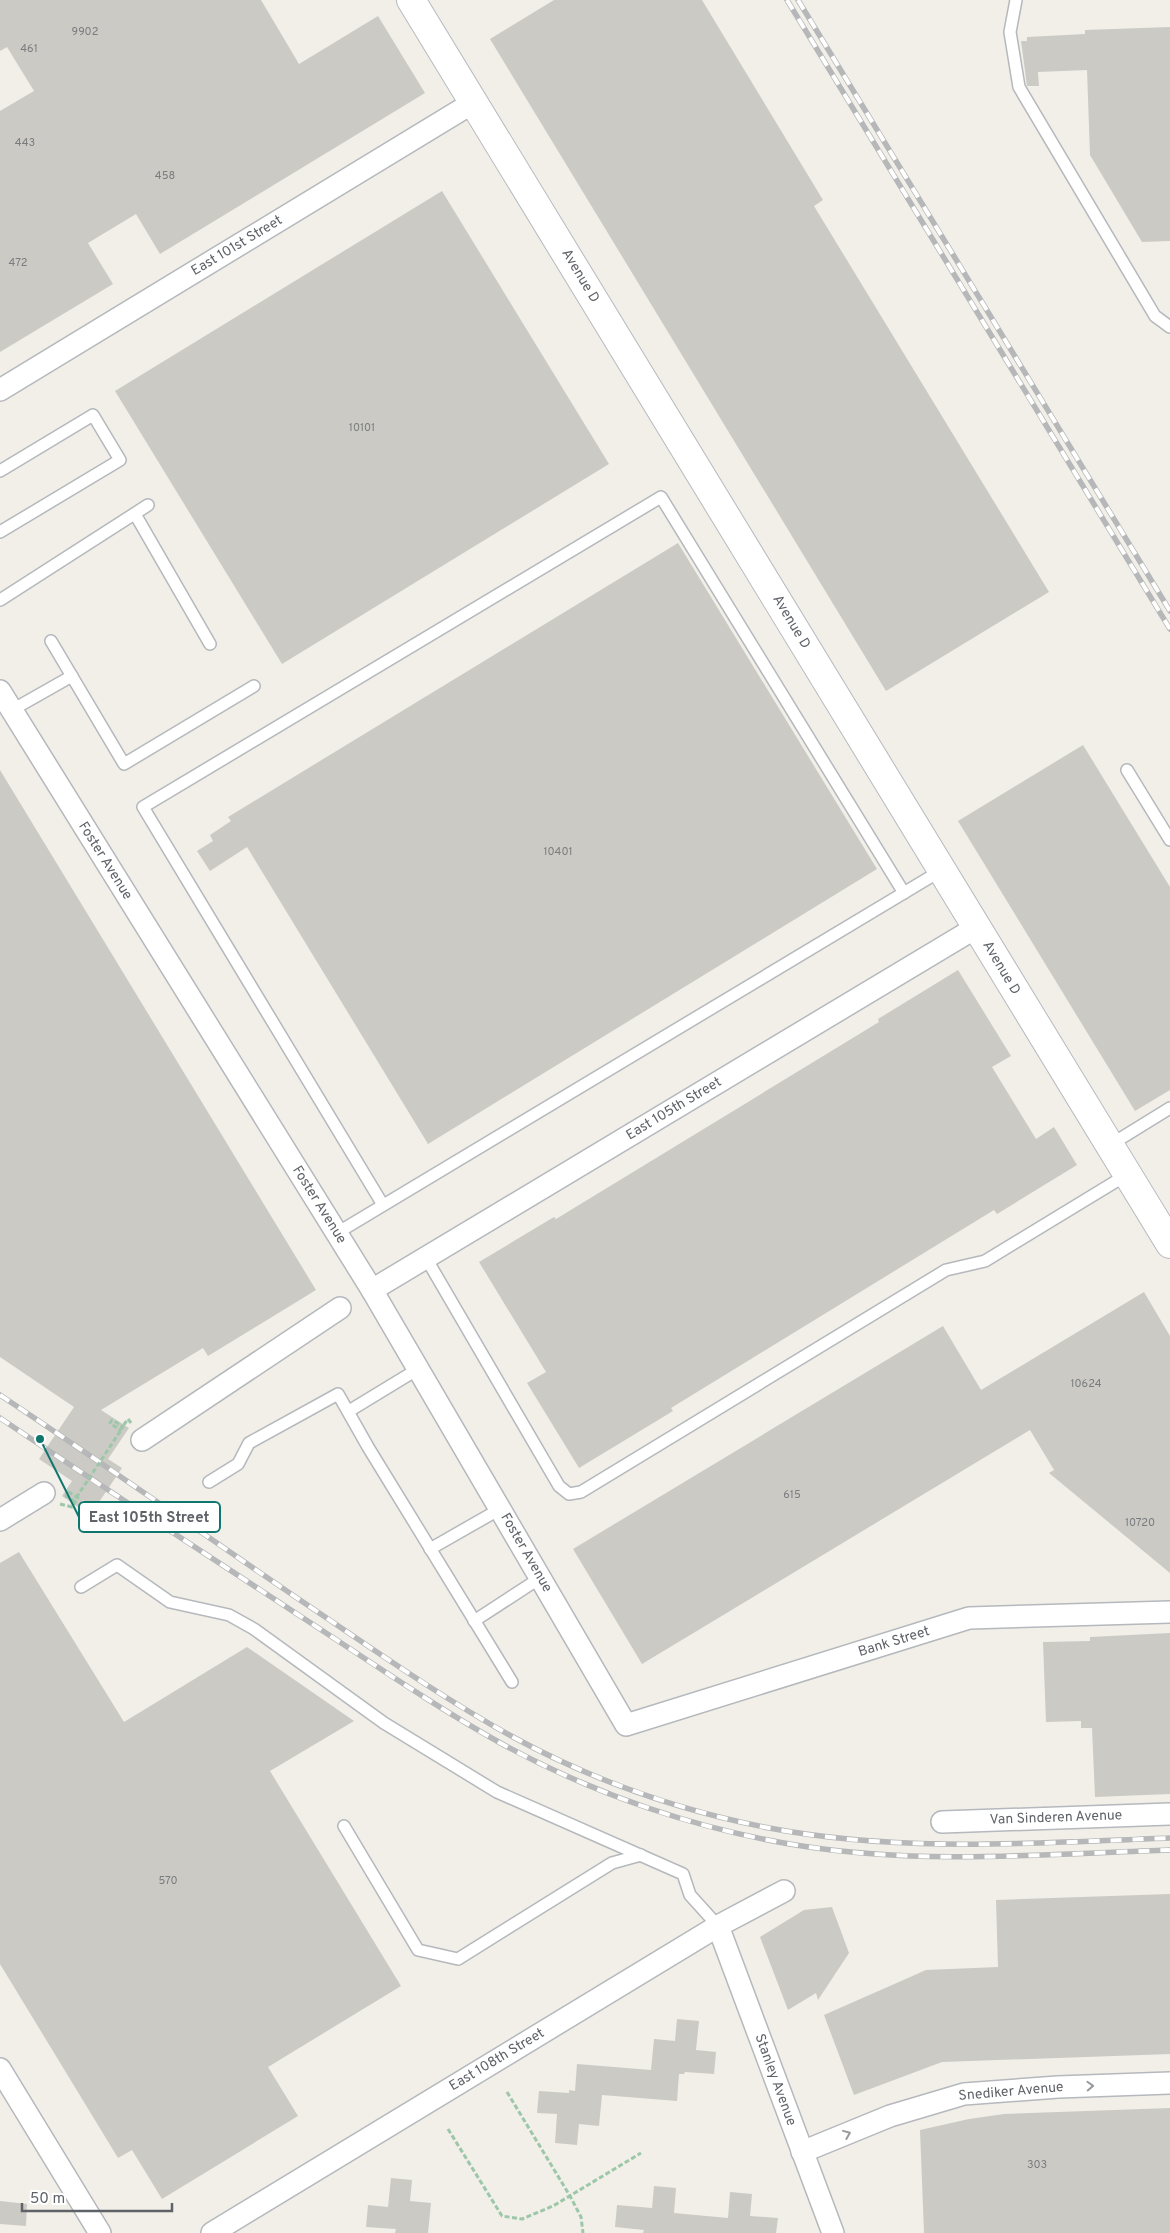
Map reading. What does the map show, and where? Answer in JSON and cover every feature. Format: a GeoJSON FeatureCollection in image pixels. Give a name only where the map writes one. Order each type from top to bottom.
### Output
{"type":"FeatureCollection","features":[{"type":"Feature","properties":{"kind":"main road","name":"Avenue D"},"geometry":{"type":"LineString","coordinates":[[411,0],[1170,1244]]}},
{"type":"Feature","properties":{"kind":"street","name":"East 101st Street"},"geometry":{"type":"LineString","coordinates":[[0,390],[474,102]]}},
{"type":"Feature","properties":{"kind":"street","name":"Foster Avenue"},"geometry":{"type":"LineString","coordinates":[[0,692],[372,1290],[626,1725]]}},
{"type":"Feature","properties":{"kind":"street","name":"East 105th Street"},"geometry":{"type":"LineString","coordinates":[[372,1290],[977,928]]}},
{"type":"Feature","properties":{"kind":"street"},"geometry":{"type":"LineString","coordinates":[[142,1440],[340,1308]]}},
{"type":"Feature","properties":{"kind":"street"},"geometry":{"type":"LineString","coordinates":[[0,1520],[44,1493]]}},
{"type":"Feature","properties":{"kind":"street","name":"Bank Street"},"geometry":{"type":"LineString","coordinates":[[626,1725],[968,1618],[1170,1612]]}},
{"type":"Feature","properties":{"kind":"street","name":"Van Sinderen Avenue"},"geometry":{"type":"LineString","coordinates":[[942,1822],[1170,1814]]}},
{"type":"Feature","properties":{"kind":"street","name":"East 108th Street"},"geometry":{"type":"LineString","coordinates":[[212,2233],[718,1926],[784,1891]]}},
{"type":"Feature","properties":{"kind":"street","name":"Stanley Avenue"},"geometry":{"type":"LineString","coordinates":[[718,1926],[833,2233]]}},
{"type":"Feature","properties":{"kind":"street"},"geometry":{"type":"LineString","coordinates":[[0,2069],[100,2233]]}},
{"type":"Feature","properties":{"kind":"street","name":"Snediker Avenue"},"geometry":{"type":"LineString","coordinates":[[802,2152],[890,2116],[964,2094],[1058,2087],[1170,2083]]}},
{"type":"Feature","properties":{"kind":"lane"},"geometry":{"type":"LineString","coordinates":[[1016,0],[1010,32],[1019,87],[1155,316],[1170,327]]}},
{"type":"Feature","properties":{"kind":"lane"},"geometry":{"type":"LineString","coordinates":[[0,471],[93,414],[120,460],[0,532]]}},
{"type":"Feature","properties":{"kind":"lane"},"geometry":{"type":"LineString","coordinates":[[383,1205],[143,807],[661,497],[904,893]]}},
{"type":"Feature","properties":{"kind":"lane"},"geometry":{"type":"LineString","coordinates":[[0,600],[148,505]]}},
{"type":"Feature","properties":{"kind":"lane"},"geometry":{"type":"LineString","coordinates":[[135,514],[210,644]]}},
{"type":"Feature","properties":{"kind":"lane"},"geometry":{"type":"LineString","coordinates":[[51,641],[124,764],[254,686]]}},
{"type":"Feature","properties":{"kind":"lane"},"geometry":{"type":"LineString","coordinates":[[12,710],[72,676]]}},
{"type":"Feature","properties":{"kind":"lane"},"geometry":{"type":"LineString","coordinates":[[1127,770],[1170,840]]}},
{"type":"Feature","properties":{"kind":"lane"},"geometry":{"type":"LineString","coordinates":[[337,1233],[942,870]]}},
{"type":"Feature","properties":{"kind":"lane"},"geometry":{"type":"LineString","coordinates":[[1110,1145],[1170,1108]]}},
{"type":"Feature","properties":{"kind":"lane"},"geometry":{"type":"LineString","coordinates":[[426,1258],[559,1486],[569,1494],[581,1492],[946,1270],[985,1261],[1128,1174]]}},
{"type":"Feature","properties":{"kind":"lane"},"geometry":{"type":"LineString","coordinates":[[349,1411],[418,1369]]}},
{"type":"Feature","properties":{"kind":"lane"},"geometry":{"type":"LineString","coordinates":[[209,1482],[238,1464],[249,1443],[338,1394],[368,1447],[512,1682]]}},
{"type":"Feature","properties":{"kind":"lane"},"geometry":{"type":"LineString","coordinates":[[430,1549],[500,1509]]}},
{"type":"Feature","properties":{"kind":"lane"},"geometry":{"type":"LineString","coordinates":[[81,1587],[117,1565],[170,1602],[229,1615],[254,1629],[384,1723],[497,1792],[683,1874],[690,1895],[718,1926]]}},
{"type":"Feature","properties":{"kind":"lane"},"geometry":{"type":"LineString","coordinates":[[474,1621],[540,1578]]}},
{"type":"Feature","properties":{"kind":"lane"},"geometry":{"type":"LineString","coordinates":[[344,1826],[418,1950],[458,1959],[612,1863],[641,1855]]}},
{"type":"Feature","properties":{"kind":"path"},"geometry":{"type":"LineString","coordinates":[[74,1504],[78,1498],[73,1494],[69,1492],[66,1496],[74,1501],[122,1426],[112,1420],[110,1423],[117,1428],[120,1430],[124,1425]]}},
{"type":"Feature","properties":{"kind":"path"},"geometry":{"type":"LineString","coordinates":[[507,2092],[570,2196],[581,2217],[583,2233]]}},
{"type":"Feature","properties":{"kind":"path"},"geometry":{"type":"LineString","coordinates":[[448,2129],[502,2216],[522,2219],[553,2206],[641,2153]]}},
{"type":"Feature","properties":{"kind":"building"},"geometry":{"type":"Polygon","coordinates":[[[0,0],[261,0],[299,64],[378,16],[425,93],[160,254],[136,214],[88,243],[113,284],[0,352],[0,111],[34,91],[7,47],[0,51],[0,0]]]}},
{"type":"Feature","properties":{"kind":"building"},"geometry":{"type":"Polygon","coordinates":[[[554,0],[702,0],[823,200],[814,206],[1049,592],[886,691],[490,39],[554,0]]]}},
{"type":"Feature","properties":{"kind":"building"},"geometry":{"type":"Polygon","coordinates":[[[1170,27],[1170,241],[1142,242],[1090,155],[1087,70],[1038,72],[1039,86],[1027,86],[1021,41],[1027,41],[1027,37],[1085,34],[1085,30],[1170,27]]]}},
{"type":"Feature","properties":{"kind":"building"},"geometry":{"type":"Polygon","coordinates":[[[442,191],[609,464],[282,664],[115,391],[442,191]]]}},
{"type":"Feature","properties":{"kind":"building"},"geometry":{"type":"Polygon","coordinates":[[[678,543],[877,869],[428,1144],[247,847],[210,871],[197,851],[213,841],[210,835],[231,821],[228,817],[678,543]]]}},
{"type":"Feature","properties":{"kind":"building"},"geometry":{"type":"Polygon","coordinates":[[[1083,745],[1170,887],[1170,1090],[1135,1111],[958,821],[1083,745]]]}},
{"type":"Feature","properties":{"kind":"building"},"geometry":{"type":"Polygon","coordinates":[[[0,770],[316,1290],[208,1356],[203,1348],[101,1410],[129,1428],[108,1459],[122,1468],[95,1508],[83,1500],[78,1507],[62,1496],[72,1481],[39,1459],[74,1407],[0,1357],[0,770]]]}},
{"type":"Feature","properties":{"kind":"building"},"geometry":{"type":"Polygon","coordinates":[[[958,970],[1011,1056],[992,1067],[1036,1139],[1054,1127],[1077,1165],[997,1214],[994,1210],[671,1408],[673,1411],[579,1468],[527,1383],[546,1372],[479,1262],[554,1217],[556,1219],[879,1022],[878,1019],[958,970]]]}},
{"type":"Feature","properties":{"kind":"building"},"geometry":{"type":"Polygon","coordinates":[[[1144,1292],[1170,1336],[1170,1573],[1049,1473],[1054,1470],[1030,1430],[642,1664],[573,1549],[943,1326],[981,1390],[1144,1292]]]}},
{"type":"Feature","properties":{"kind":"building"},"geometry":{"type":"Polygon","coordinates":[[[19,1552],[124,1722],[247,1647],[354,1721],[270,1771],[401,1986],[268,2067],[298,2116],[162,2199],[132,2150],[118,2158],[0,1964],[0,1563],[19,1552]]]}},
{"type":"Feature","properties":{"kind":"building"},"geometry":{"type":"Polygon","coordinates":[[[1170,1633],[1170,1794],[1095,1797],[1092,1728],[1081,1728],[1081,1721],[1046,1722],[1043,1642],[1090,1641],[1090,1637],[1170,1633]]]}},
{"type":"Feature","properties":{"kind":"building"},"geometry":{"type":"Polygon","coordinates":[[[1170,1894],[1170,2054],[942,2062],[854,2095],[824,2015],[926,1970],[998,1967],[996,1900],[1170,1894]]]}},
{"type":"Feature","properties":{"kind":"building"},"geometry":{"type":"Polygon","coordinates":[[[832,1907],[849,1953],[818,2000],[816,1993],[788,2010],[760,1937],[804,1910],[832,1907]]]}},
{"type":"Feature","properties":{"kind":"building"},"geometry":{"type":"Polygon","coordinates":[[[677,2019],[699,2021],[696,2050],[716,2052],[714,2074],[685,2072],[684,2074],[679,2074],[677,2101],[602,2095],[599,2126],[579,2124],[577,2145],[555,2143],[557,2114],[537,2113],[539,2091],[569,2093],[569,2090],[575,2091],[577,2064],[651,2070],[654,2039],[675,2041],[677,2019]]]}},
{"type":"Feature","properties":{"kind":"building"},"geometry":{"type":"Polygon","coordinates":[[[1170,2108],[1170,2233],[924,2233],[920,2130],[969,2119],[1004,2114],[1170,2108]]]}},
{"type":"Feature","properties":{"kind":"building"},"geometry":{"type":"Polygon","coordinates":[[[391,2178],[412,2180],[410,2201],[431,2203],[428,2233],[395,2233],[396,2229],[366,2227],[368,2205],[388,2207],[391,2178]]]}},
{"type":"Feature","properties":{"kind":"building"},"geometry":{"type":"Polygon","coordinates":[[[654,2186],[676,2188],[674,2213],[728,2218],[730,2192],[752,2194],[750,2216],[778,2218],[776,2233],[643,2233],[644,2230],[615,2227],[617,2205],[652,2208],[654,2186]]]}},
{"type":"Feature","properties":{"kind":"building"},"geometry":{"type":"Polygon","coordinates":[[[0,2201],[27,2204],[26,2226],[0,2224],[0,2201]]]}},
{"type":"Feature","properties":{"kind":"railway"},"geometry":{"type":"LineString","coordinates":[[787,0],[1170,629]]}},
{"type":"Feature","properties":{"kind":"railway"},"geometry":{"type":"LineString","coordinates":[[798,0],[1170,611]]}},
{"type":"Feature","properties":{"kind":"railway"},"geometry":{"type":"LineString","coordinates":[[0,1395],[432,1688],[485,1721],[543,1753],[606,1780],[703,1813],[769,1828],[819,1836],[869,1841],[969,1844],[1170,1838]]}},
{"type":"Feature","properties":{"kind":"railway"},"geometry":{"type":"LineString","coordinates":[[0,1418],[451,1714],[539,1763],[612,1795],[687,1820],[725,1830],[802,1846],[848,1852],[940,1857],[986,1857],[1170,1850]]}},
{"type":"Feature","properties":{"kind":"place","name":"East 105th Street"},"geometry":{"type":"Point","coordinates":[40,1439]}}]}
